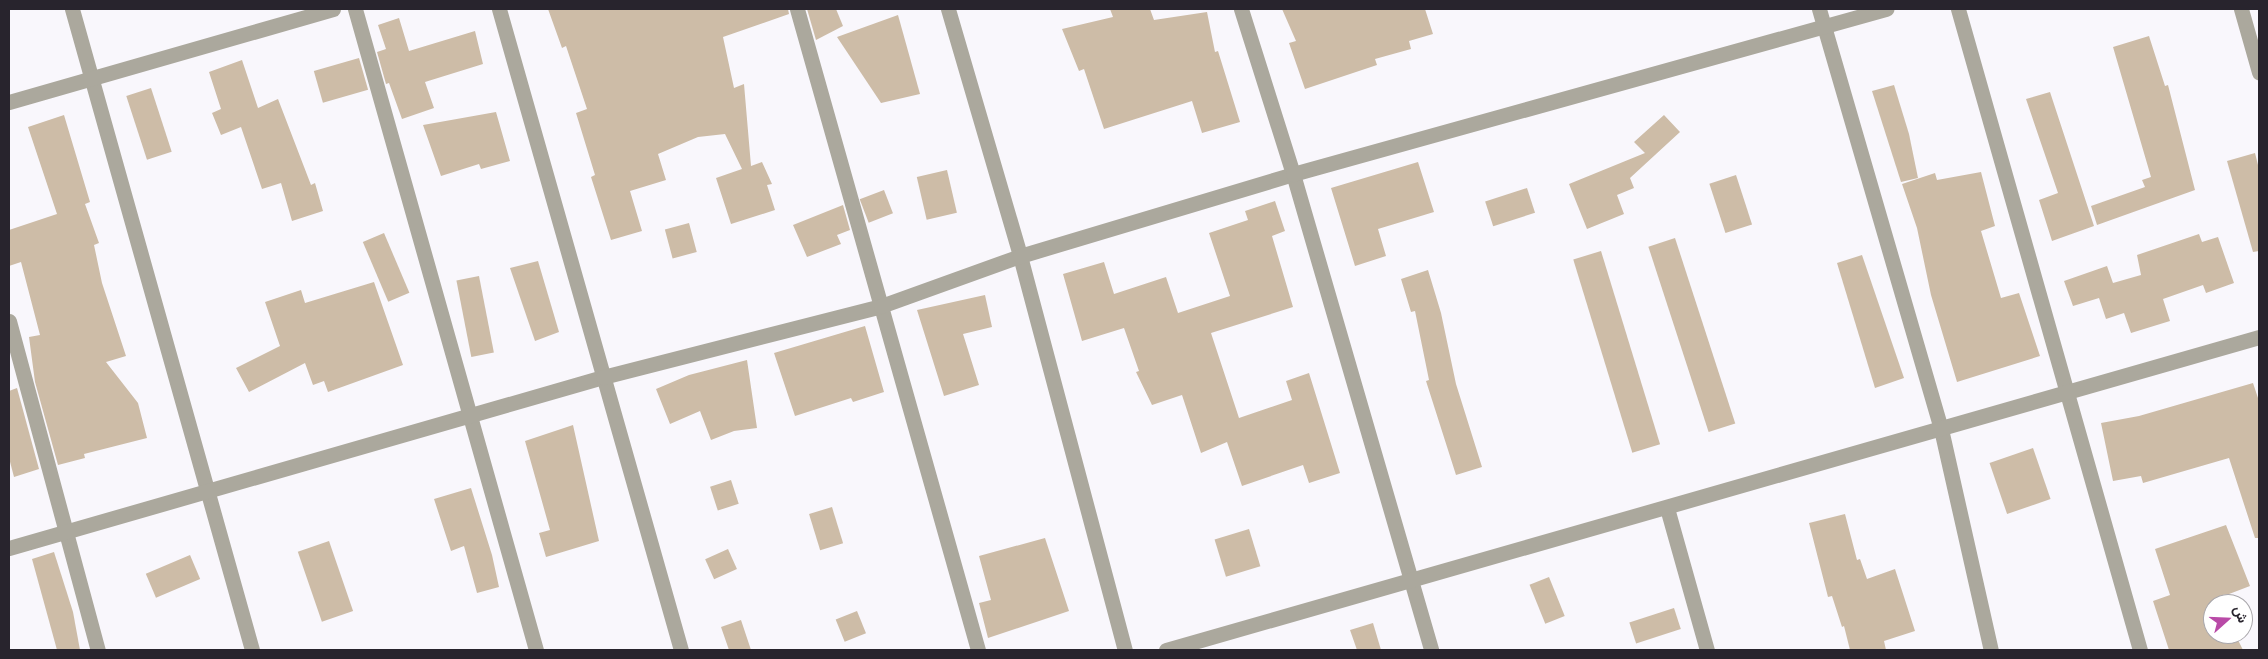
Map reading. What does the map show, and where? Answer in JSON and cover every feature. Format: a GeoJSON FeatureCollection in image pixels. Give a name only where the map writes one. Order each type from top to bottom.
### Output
{"type":"FeatureCollection","features":[{"type":"Feature","properties":{"kind":"street"},"geometry":{"type":"LineString","coordinates":[[72,9],[252,650]]}},
{"type":"Feature","properties":{"kind":"street"},"geometry":{"type":"LineString","coordinates":[[9,102],[333,9]]}},
{"type":"Feature","properties":{"kind":"street"},"geometry":{"type":"LineString","coordinates":[[355,9],[536,650]]}},
{"type":"Feature","properties":{"kind":"street"},"geometry":{"type":"LineString","coordinates":[[499,9],[681,650]]}},
{"type":"Feature","properties":{"kind":"street"},"geometry":{"type":"LineString","coordinates":[[797,9],[978,650]]}},
{"type":"Feature","properties":{"kind":"street"},"geometry":{"type":"LineString","coordinates":[[948,9],[1020,256],[1125,650]]}},
{"type":"Feature","properties":{"kind":"street"},"geometry":{"type":"LineString","coordinates":[[1241,9],[1294,174],[1431,650]]}},
{"type":"Feature","properties":{"kind":"street"},"geometry":{"type":"LineString","coordinates":[[1819,9],[1941,429],[1991,650]]}},
{"type":"Feature","properties":{"kind":"street"},"geometry":{"type":"LineString","coordinates":[[9,548],[604,378],[881,306],[1020,256],[1294,174],[1886,9]]}},
{"type":"Feature","properties":{"kind":"street"},"geometry":{"type":"LineString","coordinates":[[1958,9],[2140,650]]}},
{"type":"Feature","properties":{"kind":"street"},"geometry":{"type":"LineString","coordinates":[[2241,9],[2259,72]]}},
{"type":"Feature","properties":{"kind":"street"},"geometry":{"type":"LineString","coordinates":[[9,321],[98,650]]}},
{"type":"Feature","properties":{"kind":"street"},"geometry":{"type":"LineString","coordinates":[[1166,650],[2259,337]]}},
{"type":"Feature","properties":{"kind":"street"},"geometry":{"type":"LineString","coordinates":[[1667,508],[1707,650]]}},
{"type":"Feature","properties":{"kind":"building"},"geometry":{"type":"Polygon","coordinates":[[[548,9],[788,9],[789,14],[723,37],[734,88],[744,84],[751,166],[762,162],[772,184],[767,185],[775,210],[731,224],[716,178],[742,169],[725,134],[698,137],[658,154],[666,180],[630,191],[642,231],[611,240],[591,177],[595,175],[576,113],[587,109],[566,46],[562,48],[548,9]]]}},
{"type":"Feature","properties":{"kind":"building"},"geometry":{"type":"Polygon","coordinates":[[[807,9],[836,9],[843,26],[816,40],[807,9]]]}},
{"type":"Feature","properties":{"kind":"building"},"geometry":{"type":"Polygon","coordinates":[[[1110,9],[1150,9],[1154,20],[1207,12],[1215,52],[1218,51],[1240,122],[1202,133],[1192,101],[1104,129],[1084,69],[1079,71],[1062,29],[1113,17],[1110,9]]]}},
{"type":"Feature","properties":{"kind":"building"},"geometry":{"type":"Polygon","coordinates":[[[1282,9],[1425,9],[1433,34],[1409,41],[1411,49],[1375,59],[1377,65],[1305,89],[1289,43],[1296,41],[1282,9]]]}},
{"type":"Feature","properties":{"kind":"building"},"geometry":{"type":"Polygon","coordinates":[[[898,15],[920,94],[881,103],[837,37],[898,15]]]}},
{"type":"Feature","properties":{"kind":"building"},"geometry":{"type":"Polygon","coordinates":[[[399,18],[409,51],[475,31],[483,64],[425,82],[434,108],[402,119],[389,83],[386,84],[377,52],[386,49],[378,25],[399,18]]]}},
{"type":"Feature","properties":{"kind":"building"},"geometry":{"type":"Polygon","coordinates":[[[2149,36],[2165,86],[2168,85],[2195,190],[2097,225],[2091,206],[2145,187],[2142,180],[2151,177],[2113,47],[2149,36]]]}},
{"type":"Feature","properties":{"kind":"building"},"geometry":{"type":"Polygon","coordinates":[[[359,58],[368,90],[323,103],[314,71],[359,58]]]}},
{"type":"Feature","properties":{"kind":"building"},"geometry":{"type":"Polygon","coordinates":[[[242,60],[258,108],[278,99],[311,185],[315,183],[323,211],[292,221],[281,183],[262,189],[241,127],[221,135],[212,113],[221,109],[209,72],[242,60]]]}},
{"type":"Feature","properties":{"kind":"building"},"geometry":{"type":"Polygon","coordinates":[[[1894,85],[1909,134],[1918,178],[1901,182],[1872,91],[1894,85]]]}},
{"type":"Feature","properties":{"kind":"building"},"geometry":{"type":"Polygon","coordinates":[[[151,88],[172,152],[147,160],[126,96],[151,88]]]}},
{"type":"Feature","properties":{"kind":"building"},"geometry":{"type":"Polygon","coordinates":[[[2050,92],[2094,226],[2052,241],[2039,200],[2058,193],[2026,99],[2050,92]]]}},
{"type":"Feature","properties":{"kind":"building"},"geometry":{"type":"Polygon","coordinates":[[[496,112],[510,161],[481,169],[479,164],[441,176],[423,125],[496,112]]]}},
{"type":"Feature","properties":{"kind":"building"},"geometry":{"type":"Polygon","coordinates":[[[64,115],[90,202],[85,204],[99,243],[94,245],[102,283],[126,356],[106,362],[138,403],[147,438],[84,454],[85,458],[58,465],[35,382],[29,337],[40,335],[21,262],[9,266],[9,230],[57,214],[28,127],[64,115]]]}},
{"type":"Feature","properties":{"kind":"building"},"geometry":{"type":"Polygon","coordinates":[[[1664,115],[1680,132],[1630,178],[1634,188],[1617,195],[1624,214],[1587,229],[1569,184],[1645,153],[1634,142],[1664,115]]]}},
{"type":"Feature","properties":{"kind":"building"},"geometry":{"type":"Polygon","coordinates":[[[2255,153],[2259,169],[2259,251],[2253,252],[2227,161],[2255,153]]]}},
{"type":"Feature","properties":{"kind":"building"},"geometry":{"type":"Polygon","coordinates":[[[1418,162],[1434,212],[1378,229],[1386,256],[1355,266],[1331,188],[1418,162]]]}},
{"type":"Feature","properties":{"kind":"building"},"geometry":{"type":"Polygon","coordinates":[[[947,170],[957,213],[927,220],[917,177],[947,170]]]}},
{"type":"Feature","properties":{"kind":"building"},"geometry":{"type":"Polygon","coordinates":[[[1981,172],[1995,226],[1981,231],[2001,298],[2019,293],[2040,356],[1957,382],[1931,295],[1917,228],[1902,184],[1935,173],[1937,180],[1981,172]]]}},
{"type":"Feature","properties":{"kind":"building"},"geometry":{"type":"Polygon","coordinates":[[[1736,175],[1752,224],[1725,233],[1709,184],[1736,175]]]}},
{"type":"Feature","properties":{"kind":"building"},"geometry":{"type":"Polygon","coordinates":[[[1527,188],[1535,213],[1493,226],[1485,202],[1527,188]]]}},
{"type":"Feature","properties":{"kind":"building"},"geometry":{"type":"Polygon","coordinates":[[[884,190],[893,213],[869,223],[860,199],[884,190]]]}},
{"type":"Feature","properties":{"kind":"building"},"geometry":{"type":"Polygon","coordinates":[[[1275,201],[1285,231],[1272,236],[1293,307],[1211,333],[1239,418],[1292,400],[1286,381],[1309,373],[1340,473],[1309,483],[1303,465],[1242,486],[1227,442],[1201,453],[1182,395],[1152,405],[1136,372],[1139,371],[1124,328],[1082,341],[1063,274],[1104,262],[1114,294],[1166,277],[1178,313],[1230,296],[1209,233],[1248,220],[1245,211],[1275,201]]]}},
{"type":"Feature","properties":{"kind":"building"},"geometry":{"type":"Polygon","coordinates":[[[843,205],[850,230],[837,235],[841,244],[807,257],[793,225],[843,205]]]}},
{"type":"Feature","properties":{"kind":"building"},"geometry":{"type":"Polygon","coordinates":[[[689,223],[697,252],[673,258],[665,229],[689,223]]]}},
{"type":"Feature","properties":{"kind":"building"},"geometry":{"type":"Polygon","coordinates":[[[384,233],[409,293],[388,302],[363,242],[384,233]]]}},
{"type":"Feature","properties":{"kind":"building"},"geometry":{"type":"Polygon","coordinates":[[[2199,234],[2202,242],[2218,237],[2234,283],[2206,293],[2203,285],[2163,299],[2170,321],[2131,333],[2124,313],[2106,319],[2099,298],[2073,306],[2064,281],[2107,266],[2113,283],[2141,275],[2137,255],[2199,234]]]}},
{"type":"Feature","properties":{"kind":"building"},"geometry":{"type":"Polygon","coordinates":[[[1675,238],[1735,423],[1709,432],[1648,247],[1675,238]]]}},
{"type":"Feature","properties":{"kind":"building"},"geometry":{"type":"Polygon","coordinates":[[[1601,251],[1660,444],[1632,453],[1573,259],[1601,251]]]}},
{"type":"Feature","properties":{"kind":"building"},"geometry":{"type":"Polygon","coordinates":[[[1862,255],[1904,378],[1875,388],[1837,263],[1862,255]]]}},
{"type":"Feature","properties":{"kind":"building"},"geometry":{"type":"Polygon","coordinates":[[[538,261],[559,332],[535,341],[510,268],[538,261]]]}},
{"type":"Feature","properties":{"kind":"building"},"geometry":{"type":"Polygon","coordinates":[[[1428,270],[1441,313],[1456,384],[1482,467],[1456,475],[1426,381],[1429,380],[1415,311],[1411,312],[1401,279],[1428,270]]]}},
{"type":"Feature","properties":{"kind":"building"},"geometry":{"type":"Polygon","coordinates":[[[479,276],[494,353],[471,357],[456,280],[479,276]]]}},
{"type":"Feature","properties":{"kind":"building"},"geometry":{"type":"Polygon","coordinates":[[[374,282],[403,365],[328,392],[324,381],[313,385],[305,363],[249,392],[236,368],[280,346],[265,302],[301,290],[305,303],[374,282]]]}},
{"type":"Feature","properties":{"kind":"building"},"geometry":{"type":"Polygon","coordinates":[[[985,295],[992,327],[963,334],[979,385],[944,396],[917,310],[985,295]]]}},
{"type":"Feature","properties":{"kind":"building"},"geometry":{"type":"Polygon","coordinates":[[[865,326],[884,392],[853,402],[851,398],[795,416],[774,353],[865,326]]]}},
{"type":"Feature","properties":{"kind":"building"},"geometry":{"type":"Polygon","coordinates":[[[747,360],[757,428],[734,431],[711,440],[700,411],[670,424],[656,389],[689,375],[747,360]]]}},
{"type":"Feature","properties":{"kind":"building"},"geometry":{"type":"Polygon","coordinates":[[[2253,383],[2259,401],[2259,538],[2255,538],[2229,458],[2143,483],[2141,476],[2113,481],[2101,423],[2139,416],[2253,383]]]}},
{"type":"Feature","properties":{"kind":"building"},"geometry":{"type":"Polygon","coordinates":[[[17,388],[39,469],[14,477],[9,458],[9,391],[17,388]]]}},
{"type":"Feature","properties":{"kind":"building"},"geometry":{"type":"Polygon","coordinates":[[[573,425],[599,541],[546,557],[539,533],[550,530],[525,441],[573,425]]]}},
{"type":"Feature","properties":{"kind":"building"},"geometry":{"type":"Polygon","coordinates":[[[2033,448],[2051,499],[2007,514],[1990,463],[2033,448]]]}},
{"type":"Feature","properties":{"kind":"building"},"geometry":{"type":"Polygon","coordinates":[[[731,480],[739,504],[718,511],[710,487],[731,480]]]}},
{"type":"Feature","properties":{"kind":"building"},"geometry":{"type":"Polygon","coordinates":[[[471,488],[492,555],[499,587],[477,593],[464,546],[451,551],[434,499],[471,488]]]}},
{"type":"Feature","properties":{"kind":"building"},"geometry":{"type":"Polygon","coordinates":[[[832,507],[843,543],[820,550],[809,514],[832,507]]]}},
{"type":"Feature","properties":{"kind":"building"},"geometry":{"type":"Polygon","coordinates":[[[1845,514],[1857,560],[1860,559],[1867,579],[1895,569],[1915,631],[1884,641],[1886,650],[1850,650],[1844,626],[1842,627],[1832,596],[1828,597],[1809,523],[1845,514]]]}},
{"type":"Feature","properties":{"kind":"building"},"geometry":{"type":"Polygon","coordinates":[[[2226,525],[2250,586],[2229,594],[2203,594],[2203,644],[2240,644],[2243,650],[2169,650],[2153,601],[2170,595],[2155,549],[2226,525]]]}},
{"type":"Feature","properties":{"kind":"building"},"geometry":{"type":"Polygon","coordinates":[[[1249,529],[1260,566],[1226,577],[1215,540],[1249,529]]]}},
{"type":"Feature","properties":{"kind":"building"},"geometry":{"type":"Polygon","coordinates":[[[1045,538],[1069,611],[988,638],[979,603],[991,600],[979,556],[1045,538]]]}},
{"type":"Feature","properties":{"kind":"building"},"geometry":{"type":"Polygon","coordinates":[[[329,541],[353,611],[322,622],[298,552],[329,541]]]}},
{"type":"Feature","properties":{"kind":"building"},"geometry":{"type":"Polygon","coordinates":[[[728,549],[737,569],[714,579],[705,559],[728,549]]]}},
{"type":"Feature","properties":{"kind":"building"},"geometry":{"type":"Polygon","coordinates":[[[54,552],[73,612],[80,650],[57,650],[32,559],[54,552]]]}},
{"type":"Feature","properties":{"kind":"building"},"geometry":{"type":"Polygon","coordinates":[[[190,555],[200,579],[156,598],[146,574],[190,555]]]}},
{"type":"Feature","properties":{"kind":"building"},"geometry":{"type":"Polygon","coordinates":[[[1549,577],[1565,616],[1545,624],[1530,585],[1549,577]]]}},
{"type":"Feature","properties":{"kind":"building"},"geometry":{"type":"Polygon","coordinates":[[[1674,608],[1681,629],[1636,643],[1629,623],[1674,608]]]}},
{"type":"Feature","properties":{"kind":"building"},"geometry":{"type":"Polygon","coordinates":[[[857,611],[866,633],[845,642],[836,620],[857,611]]]}},
{"type":"Feature","properties":{"kind":"building"},"geometry":{"type":"Polygon","coordinates":[[[741,620],[751,650],[729,650],[721,627],[741,620]]]}},
{"type":"Feature","properties":{"kind":"building"},"geometry":{"type":"Polygon","coordinates":[[[1373,623],[1381,650],[1357,650],[1350,630],[1373,623]]]}}]}
